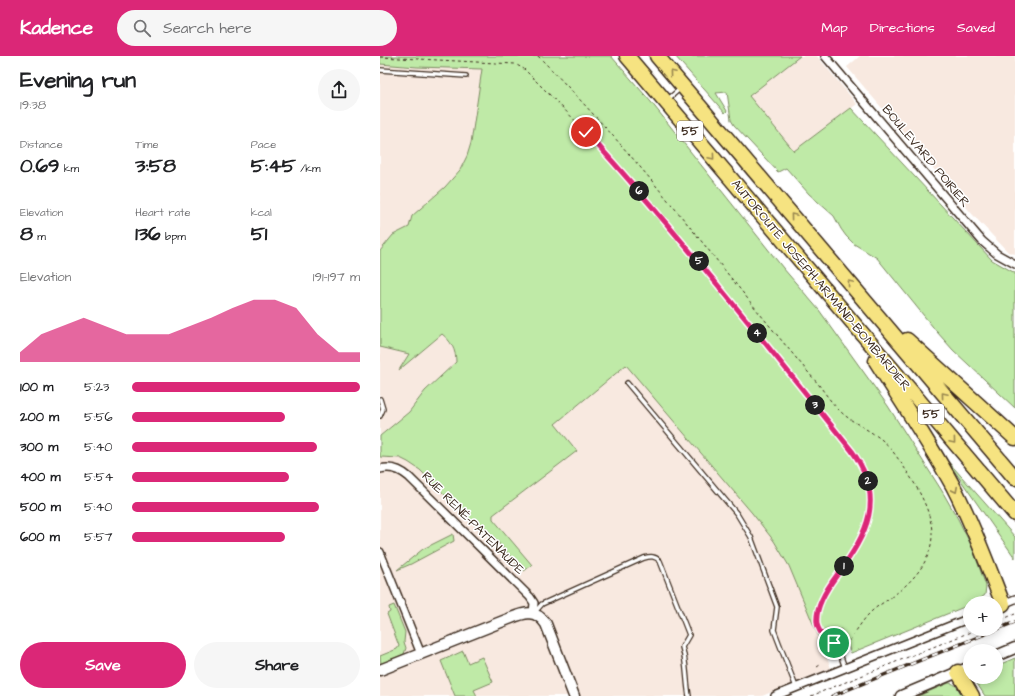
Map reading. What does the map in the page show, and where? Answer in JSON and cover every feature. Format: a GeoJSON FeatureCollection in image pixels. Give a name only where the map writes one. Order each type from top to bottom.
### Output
{"type":"FeatureCollection","features":[{"type":"Feature","properties":{"kind":"highway","name":"AUTOROUTE JOSEPH-ARMAND-BOMBARDIER"},"geometry":{"type":"LineString","coordinates":[[627,56],[1015,514]]}},
{"type":"Feature","properties":{"kind":"highway","name":"AUTOROUTE JOSEPH-ARMAND-BOMBARDIER"},"geometry":{"type":"LineString","coordinates":[[657,56],[1015,478]]}},
{"type":"Feature","properties":{"kind":"highway"},"geometry":{"type":"LineString","coordinates":[[875,313],[924,355],[1015,438]]}},
{"type":"Feature","properties":{"kind":"highway"},"geometry":{"type":"LineString","coordinates":[[847,315],[920,428],[953,486],[1005,603]]}},
{"type":"Feature","properties":{"kind":"highway"},"geometry":{"type":"LineString","coordinates":[[968,684],[972,696]]}},
{"type":"Feature","properties":{"kind":"street","name":"BOULEVARD POIRIER"},"geometry":{"type":"LineString","coordinates":[[825,56],[982,241],[997,254],[1015,264]]}},
{"type":"Feature","properties":{"kind":"street","name":"RUE RENÉ-PATENAUDE"},"geometry":{"type":"LineString","coordinates":[[380,469],[396,469],[409,477],[530,597],[534,603],[533,614]]}},
{"type":"Feature","properties":{"kind":"street"},"geometry":{"type":"LineString","coordinates":[[380,552],[421,654]]}},
{"type":"Feature","properties":{"kind":"street"},"geometry":{"type":"LineString","coordinates":[[380,670],[522,614],[533,614],[541,618],[546,624],[574,696]]}},
{"type":"Feature","properties":{"kind":"street"},"geometry":{"type":"LineString","coordinates":[[778,695],[963,621]]}},
{"type":"Feature","properties":{"kind":"street"},"geometry":{"type":"LineString","coordinates":[[1003,653],[1015,648]]}},
{"type":"Feature","properties":{"kind":"street"},"geometry":{"type":"LineString","coordinates":[[901,696],[963,669]]}},
{"type":"Feature","properties":{"kind":"lane"},"geometry":{"type":"LineString","coordinates":[[380,70],[466,76]]}},
{"type":"Feature","properties":{"kind":"lane"},"geometry":{"type":"LineString","coordinates":[[665,101],[683,86]]}},
{"type":"Feature","properties":{"kind":"lane"},"geometry":{"type":"LineString","coordinates":[[627,383],[733,509],[745,526],[777,607],[774,630],[796,688]]}},
{"type":"Feature","properties":{"kind":"lane"},"geometry":{"type":"LineString","coordinates":[[380,399],[383,409],[380,416]]}},
{"type":"Feature","properties":{"kind":"lane"},"geometry":{"type":"LineString","coordinates":[[533,614],[540,605],[644,558],[657,558],[660,561],[688,635],[682,647],[686,660],[686,682],[689,696]]}},
{"type":"Feature","properties":{"kind":"lane"},"geometry":{"type":"LineString","coordinates":[[839,651],[845,668]]}},
{"type":"Feature","properties":{"kind":"path"},"geometry":{"type":"LineString","coordinates":[[380,58],[515,64],[524,69],[586,132],[627,177],[705,268],[852,451],[865,472],[869,484],[871,495],[869,517],[862,538],[853,554],[824,595],[817,621],[818,628],[824,639],[834,643],[839,651],[844,648],[868,614],[907,585],[923,565],[929,554],[932,536],[931,522],[925,504],[907,472],[889,447],[880,438],[843,414],[784,345],[710,252],[605,126],[538,56]]}},
{"type":"Feature","properties":{"kind":"path"},"geometry":{"type":"LineString","coordinates":[[1003,619],[1015,614]]}},
{"type":"Feature","properties":{"kind":"path"},"geometry":{"type":"LineString","coordinates":[[811,696],[963,635]]}},
{"type":"Feature","properties":{"kind":"shaded area"},"geometry":{"type":"Polygon","coordinates":[[[800,56],[817,56],[857,104],[794,152],[749,96],[800,56]]]}},
{"type":"Feature","properties":{"kind":"shaded area"},"geometry":{"type":"Polygon","coordinates":[[[860,56],[1015,56],[1015,254],[1008,252],[973,215],[847,67],[860,56]]]}},
{"type":"Feature","properties":{"kind":"shaded area"},"geometry":{"type":"Polygon","coordinates":[[[380,64],[417,67],[483,69],[471,143],[467,156],[460,170],[409,227],[393,235],[380,251],[380,64]]]}},
{"type":"Feature","properties":{"kind":"shaded area"},"geometry":{"type":"Polygon","coordinates":[[[442,334],[451,344],[455,353],[456,362],[425,391],[409,412],[380,436],[380,347],[409,354],[400,369],[442,334]]]}},
{"type":"Feature","properties":{"kind":"shaded area"},"geometry":{"type":"Polygon","coordinates":[[[626,365],[774,541],[789,566],[831,668],[762,696],[380,696],[380,457],[400,458],[420,470],[478,527],[482,525],[524,571],[532,565],[493,519],[493,515],[577,451],[555,424],[626,365]]]}},
{"type":"Feature","properties":{"kind":"green space"},"geometry":{"type":"Polygon","coordinates":[[[380,56],[611,56],[651,102],[783,268],[819,310],[888,406],[958,519],[972,547],[986,586],[985,595],[963,596],[963,607],[851,653],[841,629],[819,638],[789,566],[774,541],[626,365],[555,424],[577,451],[493,515],[493,519],[532,565],[524,571],[482,525],[478,528],[420,470],[400,458],[380,457],[380,436],[409,412],[425,391],[456,362],[452,346],[442,334],[399,370],[409,354],[380,347],[380,251],[393,235],[409,227],[412,216],[445,187],[460,170],[467,156],[471,143],[482,69],[380,64],[380,56]]]}},
{"type":"Feature","properties":{"kind":"green space"},"geometry":{"type":"Polygon","coordinates":[[[675,56],[800,56],[749,96],[794,151],[851,108],[992,260],[1015,273],[1015,408],[953,350],[877,258],[854,244],[841,229],[834,216],[809,194],[786,168],[778,172],[734,125],[731,120],[727,92],[716,93],[727,111],[725,113],[675,56]]]}},
{"type":"Feature","properties":{"kind":"green space"},"geometry":{"type":"Polygon","coordinates":[[[946,459],[1015,537],[1015,558],[946,459]]]}},
{"type":"Feature","properties":{"kind":"green space"},"geometry":{"type":"Polygon","coordinates":[[[453,534],[454,541],[397,570],[423,549],[453,534]]]}},
{"type":"Feature","properties":{"kind":"green space"},"geometry":{"type":"Polygon","coordinates":[[[394,605],[405,632],[404,642],[406,648],[404,654],[381,664],[380,656],[397,649],[399,646],[387,614],[390,612],[389,607],[394,605]]]}},
{"type":"Feature","properties":{"kind":"green space"},"geometry":{"type":"Polygon","coordinates":[[[463,651],[468,663],[482,657],[493,682],[474,690],[477,696],[455,696],[441,661],[463,651]]]}},
{"type":"Feature","properties":{"kind":"green space"},"geometry":{"type":"Polygon","coordinates":[[[1015,658],[1015,696],[985,696],[977,684],[1003,684],[1003,663],[1015,658]]]}},
{"type":"Feature","properties":{"kind":"green space"},"geometry":{"type":"Polygon","coordinates":[[[949,683],[958,689],[962,696],[918,696],[949,683]]]}},
{"type":"Feature","properties":{"kind":"railway"},"geometry":{"type":"LineString","coordinates":[[832,696],[1015,622]]}},
{"type":"Feature","properties":{"kind":"route"},"geometry":{"type":"LineString","coordinates":[[586,132],[627,177],[705,268],[852,451],[865,472],[871,495],[869,517],[862,538],[853,554],[828,587],[821,603],[817,618],[818,628],[824,639],[834,643]]}}]}
